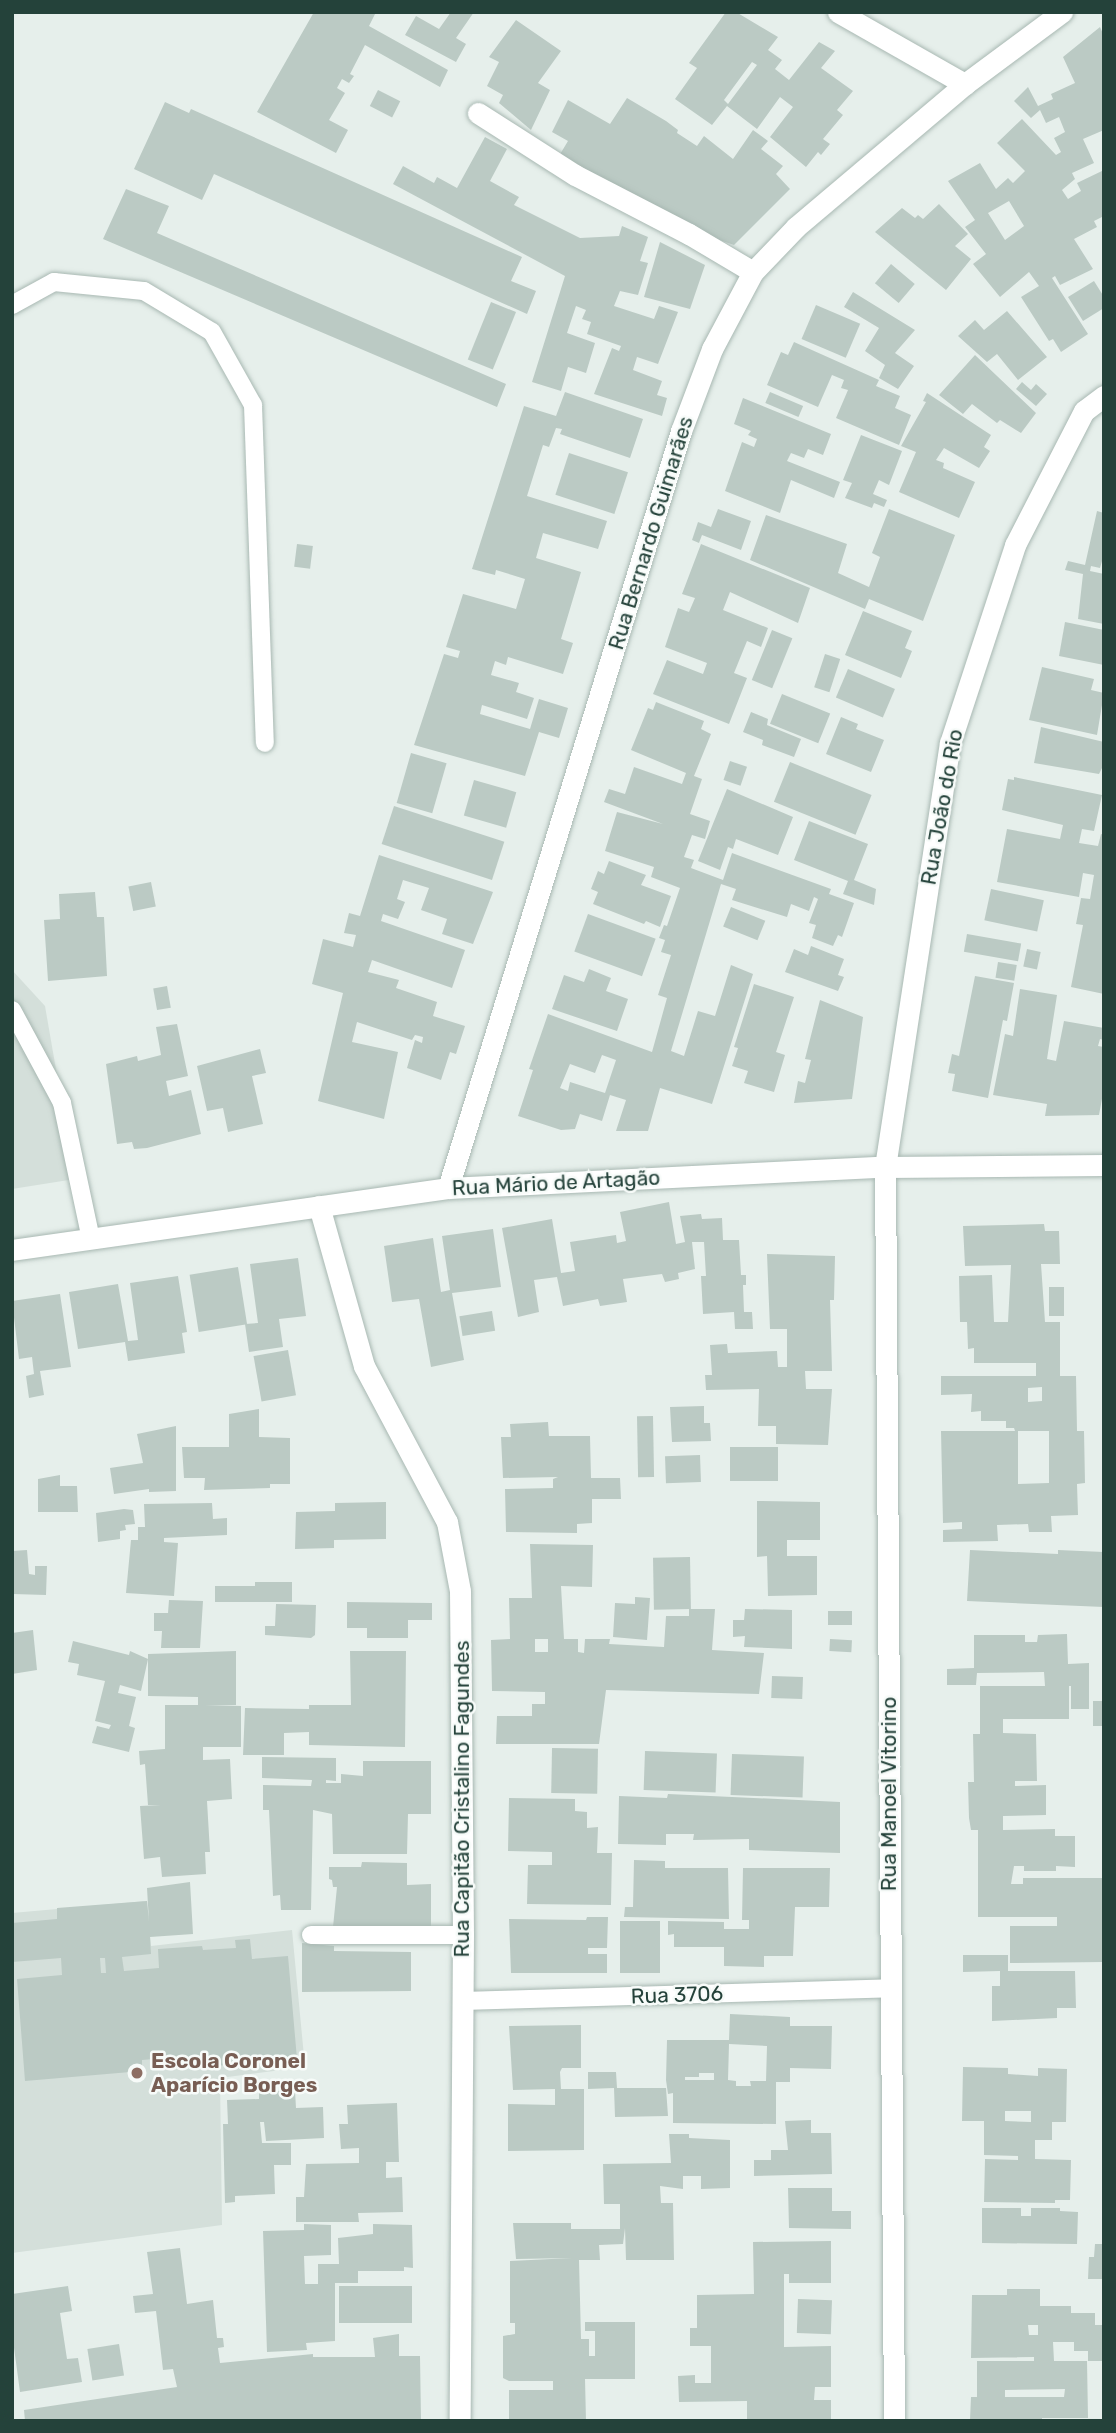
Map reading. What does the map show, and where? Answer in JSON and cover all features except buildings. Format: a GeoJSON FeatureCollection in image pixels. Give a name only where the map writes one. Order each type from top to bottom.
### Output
{"type":"FeatureCollection","features":[{"type":"Feature","properties":{"kind":"street"},"geometry":{"type":"LineString","coordinates":[[838,12],[965,84]]}},
{"type":"Feature","properties":{"kind":"street","name":"Rua Bernardo Guimarães"},"geometry":{"type":"LineString","coordinates":[[448,1188],[681,431],[712,349],[753,272],[796,227],[965,84],[1062,12]]}},
{"type":"Feature","properties":{"kind":"street"},"geometry":{"type":"LineString","coordinates":[[478,113],[575,175],[689,234],[753,272]]}},
{"type":"Feature","properties":{"kind":"street","name":"Rua João do Rio"},"geometry":{"type":"LineString","coordinates":[[885,1167],[950,743],[1015,545],[1084,411],[1104,396]]}},
{"type":"Feature","properties":{"kind":"street","name":"Rua Mário de Artagão"},"geometry":{"type":"LineString","coordinates":[[12,1250],[448,1188],[885,1167],[1104,1165]]}},
{"type":"Feature","properties":{"kind":"street","name":"Rua Manoel Vitorino"},"geometry":{"type":"LineString","coordinates":[[885,1167],[894,2421]]}},
{"type":"Feature","properties":{"kind":"street","name":"Rua Capitão Cristalino Fagundes"},"geometry":{"type":"LineString","coordinates":[[319,1206],[364,1366],[447,1522],[460,1591],[463,1936],[460,2421]]}},
{"type":"Feature","properties":{"kind":"lane"},"geometry":{"type":"LineString","coordinates":[[12,304],[54,282],[144,291],[212,332],[253,405],[265,743]]}},
{"type":"Feature","properties":{"kind":"lane"},"geometry":{"type":"LineString","coordinates":[[12,1010],[62,1103],[91,1239]]}},
{"type":"Feature","properties":{"kind":"lane"},"geometry":{"type":"LineString","coordinates":[[311,1935],[463,1936]]}},
{"type":"Feature","properties":{"kind":"lane","name":"Rua 3706"},"geometry":{"type":"LineString","coordinates":[[463,2001],[891,1988]]}},
{"type":"Feature","properties":{"kind":"shaded area"},"geometry":{"type":"Polygon","coordinates":[[[12,970],[45,1006],[75,1179],[12,1189],[12,970]]]}},
{"type":"Feature","properties":{"kind":"shaded area","name":"Escola Coronel Aparício Borges"},"geometry":{"type":"Polygon","coordinates":[[[147,1901],[151,1946],[292,1930],[305,2067],[220,2078],[222,2225],[12,2253],[12,1913],[147,1901]]]}},
{"type":"Feature","properties":{"kind":"place","name":"Escola Coronel Aparício Borges"},"geometry":{"type":"Point","coordinates":[137,2073]}}]}
